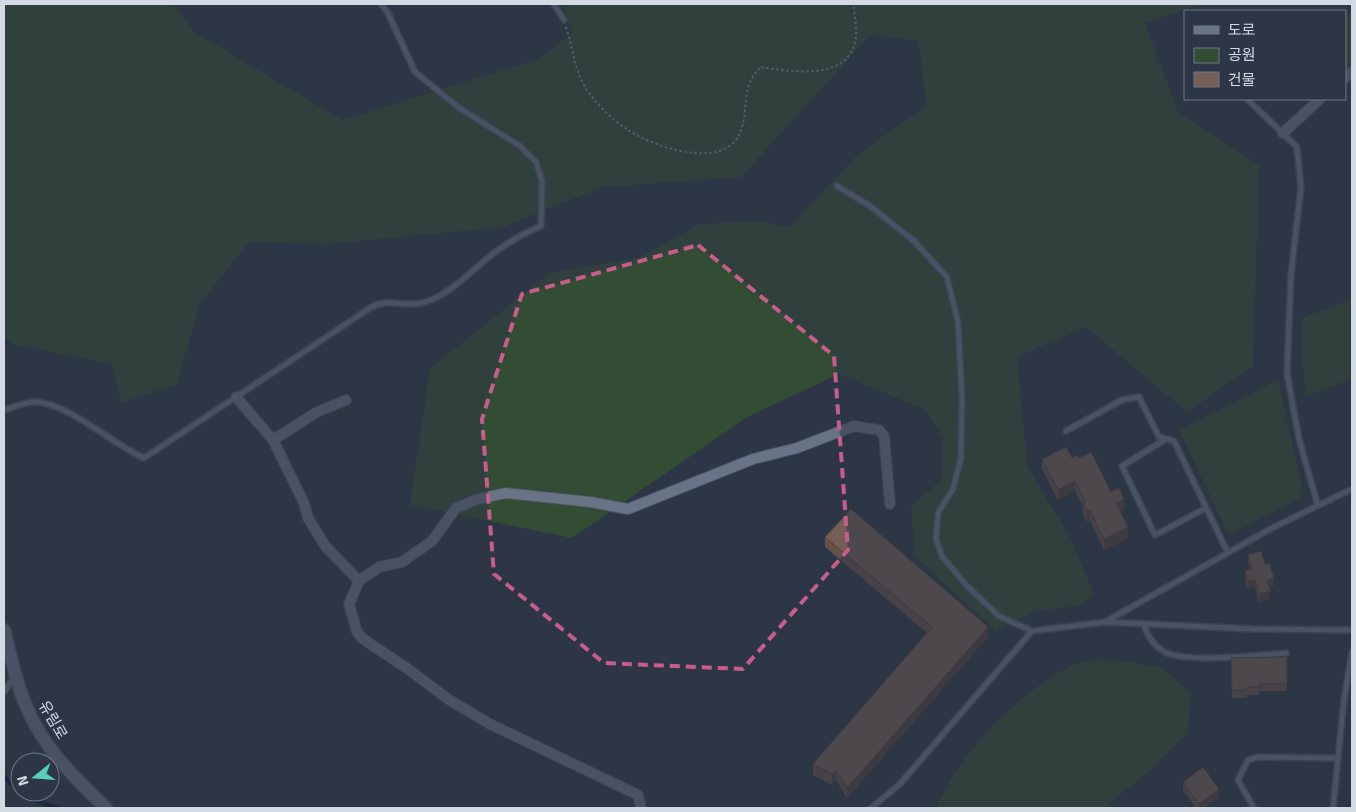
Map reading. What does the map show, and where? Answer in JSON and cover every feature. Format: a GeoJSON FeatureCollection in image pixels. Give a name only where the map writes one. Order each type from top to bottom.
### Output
{"type":"FeatureCollection","features":[{"type":"Feature","properties":{"kind":"street"},"geometry":{"type":"LineString","coordinates":[[1283,133],[1319,100]]}},
{"type":"Feature","properties":{"kind":"street"},"geometry":{"type":"LineString","coordinates":[[236,397],[273,440],[304,503],[308,518],[326,547],[359,581]]}},
{"type":"Feature","properties":{"kind":"street"},"geometry":{"type":"LineString","coordinates":[[273,440],[317,412],[346,400]]}},
{"type":"Feature","properties":{"kind":"street"},"geometry":{"type":"LineString","coordinates":[[641,808],[638,795],[490,724],[448,699],[363,639],[357,632],[348,604],[359,581],[379,567],[402,562],[432,542],[456,508],[478,498],[506,493],[590,502],[628,510],[753,459],[797,448],[854,426],[879,430],[884,436],[890,504]]}},
{"type":"Feature","properties":{"kind":"street","name":"유림로"},"geometry":{"type":"LineString","coordinates":[[4,630],[26,708],[39,733],[63,766],[106,808]]}},
{"type":"Feature","properties":{"kind":"lane"},"geometry":{"type":"LineString","coordinates":[[4,410],[33,402],[50,405],[88,424],[127,450],[144,458],[370,308],[382,301],[411,305],[427,301],[458,282],[496,252],[541,226],[542,181],[536,162],[520,146],[458,107],[415,72],[388,13],[381,4]]}},
{"type":"Feature","properties":{"kind":"lane"},"geometry":{"type":"LineString","coordinates":[[554,4],[564,20]]}},
{"type":"Feature","properties":{"kind":"lane"},"geometry":{"type":"LineString","coordinates":[[1249,100],[1297,147],[1301,187],[1291,274],[1288,373],[1299,439],[1318,506]]}},
{"type":"Feature","properties":{"kind":"lane"},"geometry":{"type":"LineString","coordinates":[[837,186],[870,206],[914,241],[946,277],[958,322],[962,400],[960,458],[953,489],[938,513],[936,539],[942,556],[973,591],[999,616],[1032,631],[1105,622],[1253,629],[1352,630]]}},
{"type":"Feature","properties":{"kind":"lane"},"geometry":{"type":"LineString","coordinates":[[1066,431],[1122,400],[1138,397],[1159,437],[1174,441],[1228,553]]}},
{"type":"Feature","properties":{"kind":"lane"},"geometry":{"type":"LineString","coordinates":[[1166,439],[1122,466],[1155,536],[1206,508]]}},
{"type":"Feature","properties":{"kind":"lane"},"geometry":{"type":"LineString","coordinates":[[1105,622],[1228,553],[1352,489]]}},
{"type":"Feature","properties":{"kind":"lane"},"geometry":{"type":"LineString","coordinates":[[1143,624],[1151,641],[1164,652],[1189,658],[1286,653]]}},
{"type":"Feature","properties":{"kind":"lane"},"geometry":{"type":"LineString","coordinates":[[871,808],[900,784],[1032,631]]}},
{"type":"Feature","properties":{"kind":"lane"},"geometry":{"type":"LineString","coordinates":[[1333,808],[1344,699],[1352,652]]}},
{"type":"Feature","properties":{"kind":"lane"},"geometry":{"type":"LineString","coordinates":[[4,692],[16,675]]}},
{"type":"Feature","properties":{"kind":"lane"},"geometry":{"type":"LineString","coordinates":[[1254,808],[1238,780],[1248,760],[1258,757],[1338,758]]}},
{"type":"Feature","properties":{"kind":"path"},"geometry":{"type":"LineString","coordinates":[[564,20],[577,70],[587,90],[607,112],[626,129],[646,140],[687,153],[708,153],[728,147],[739,134],[744,121],[751,80],[760,68],[815,72],[835,65],[850,53],[856,41],[854,4]]}},
{"type":"Feature","properties":{"kind":"highlighted area"},"geometry":{"type":"Polygon","coordinates":[[[698,245],[834,356],[848,550],[743,669],[604,663],[494,574],[482,419],[522,294],[698,245]]]}},
{"type":"Feature","properties":{"kind":"green space"},"geometry":{"type":"Polygon","coordinates":[[[4,4],[173,4],[194,32],[342,120],[539,59],[572,33],[562,4],[1202,4],[1145,23],[1178,112],[1259,165],[1253,366],[1187,412],[1086,327],[1017,357],[1027,466],[1068,534],[1094,595],[1077,606],[1036,611],[996,631],[915,556],[911,507],[942,479],[943,438],[926,410],[839,374],[747,417],[572,538],[410,505],[430,368],[550,273],[639,258],[699,224],[759,221],[790,227],[857,155],[927,105],[918,41],[870,35],[741,177],[602,187],[503,227],[327,244],[249,242],[199,305],[177,384],[121,403],[112,364],[16,345],[4,339],[4,4]]]}},
{"type":"Feature","properties":{"kind":"green space"},"geometry":{"type":"Polygon","coordinates":[[[1346,13],[1352,15],[1352,80],[1346,77],[1346,13]]]}},
{"type":"Feature","properties":{"kind":"green space"},"geometry":{"type":"Polygon","coordinates":[[[1352,299],[1352,379],[1306,396],[1302,356],[1302,318],[1352,299]]]}},
{"type":"Feature","properties":{"kind":"green space"},"geometry":{"type":"Polygon","coordinates":[[[1278,380],[1304,496],[1229,535],[1179,430],[1278,380]]]}},
{"type":"Feature","properties":{"kind":"green space"},"geometry":{"type":"Polygon","coordinates":[[[1083,661],[1121,661],[1163,668],[1191,694],[1187,733],[1150,771],[1109,803],[1111,808],[937,808],[960,766],[977,744],[1015,704],[1058,673],[1083,661]]]}},
{"type":"Feature","properties":{"kind":"building"},"geometry":{"type":"Polygon","coordinates":[[[1066,447],[1072,458],[1077,455],[1079,458],[1091,452],[1111,492],[1119,488],[1124,499],[1116,503],[1128,527],[1104,539],[1090,510],[1087,511],[1083,503],[1086,502],[1075,481],[1058,490],[1042,459],[1066,447]]]}},
{"type":"Feature","properties":{"kind":"building"},"geometry":{"type":"Polygon","coordinates":[[[851,509],[988,627],[847,788],[836,770],[832,774],[813,764],[932,627],[825,537],[851,509]]]}},
{"type":"Feature","properties":{"kind":"building"},"geometry":{"type":"Polygon","coordinates":[[[1261,551],[1265,564],[1269,563],[1274,578],[1267,580],[1270,591],[1259,594],[1255,580],[1248,581],[1245,571],[1252,569],[1248,555],[1261,551]]]}},
{"type":"Feature","properties":{"kind":"building"},"geometry":{"type":"Polygon","coordinates":[[[1287,657],[1287,683],[1259,684],[1259,687],[1247,687],[1247,690],[1232,690],[1231,658],[1287,657]]]}},
{"type":"Feature","properties":{"kind":"building"},"geometry":{"type":"Polygon","coordinates":[[[1203,767],[1219,789],[1199,804],[1183,782],[1203,767]]]}},
{"type":"Feature","properties":{"kind":"waterway"},"geometry":{"type":"LineString","coordinates":[[4,776],[28,798],[59,808]]}}]}
